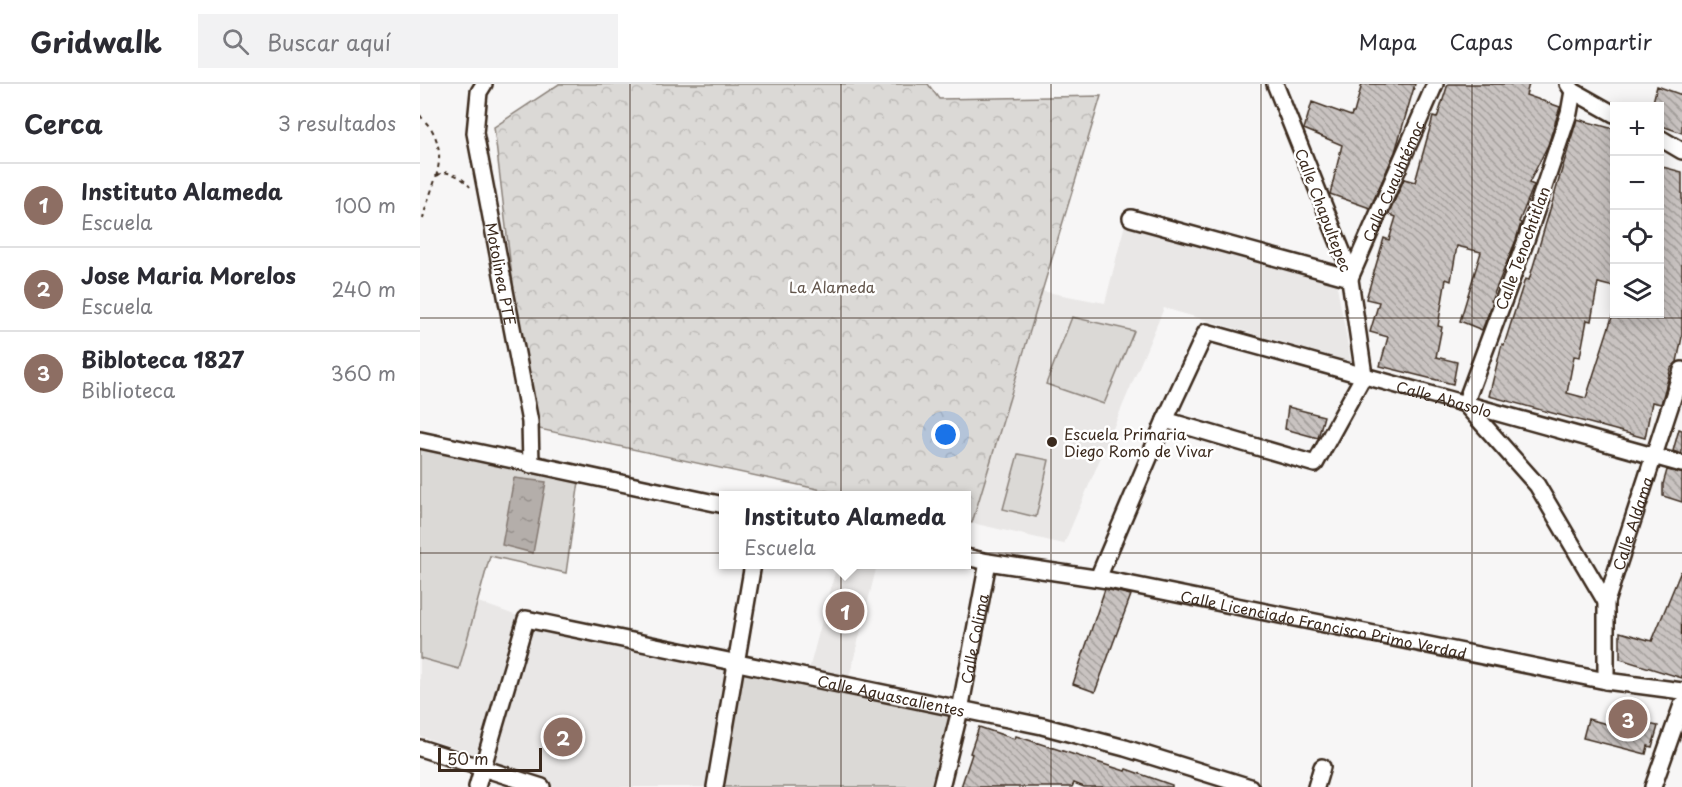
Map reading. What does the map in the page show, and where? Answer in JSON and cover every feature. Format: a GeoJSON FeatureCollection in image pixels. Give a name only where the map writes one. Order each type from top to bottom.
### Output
{"type":"FeatureCollection","features":[{"type":"Feature","properties":{"kind":"street","name":"Motolinea PTE"},"geometry":{"type":"LineString","coordinates":[[484,84],[479,92],[475,133],[530,422],[531,465]]}},
{"type":"Feature","properties":{"kind":"street","name":"Calle Chapultepec"},"geometry":{"type":"LineString","coordinates":[[1275,84],[1348,266],[1364,375]]}},
{"type":"Feature","properties":{"kind":"street","name":"Calle Cuauhtémoc"},"geometry":{"type":"LineString","coordinates":[[1350,278],[1436,84]]}},
{"type":"Feature","properties":{"kind":"street"},"geometry":{"type":"LineString","coordinates":[[1570,87],[1610,112]]}},
{"type":"Feature","properties":{"kind":"street","name":"Calle Tenochtitlan"},"geometry":{"type":"LineString","coordinates":[[1465,404],[1525,243],[1569,113],[1570,87]]}},
{"type":"Feature","properties":{"kind":"street"},"geometry":{"type":"LineString","coordinates":[[1664,141],[1682,151]]}},
{"type":"Feature","properties":{"kind":"street"},"geometry":{"type":"LineString","coordinates":[[1131,218],[1350,278]]}},
{"type":"Feature","properties":{"kind":"street","name":"Calle Abasolo"},"geometry":{"type":"LineString","coordinates":[[1165,420],[1206,332],[1682,464]]}},
{"type":"Feature","properties":{"kind":"street","name":"Calle Aldama"},"geometry":{"type":"LineString","coordinates":[[1606,681],[1606,602],[1682,370]]}},
{"type":"Feature","properties":{"kind":"street"},"geometry":{"type":"LineString","coordinates":[[1098,578],[1165,420],[1315,464],[1364,375]]}},
{"type":"Feature","properties":{"kind":"street"},"geometry":{"type":"LineString","coordinates":[[1465,404],[1537,485],[1606,602]]}},
{"type":"Feature","properties":{"kind":"street"},"geometry":{"type":"LineString","coordinates":[[420,440],[719,504]]}},
{"type":"Feature","properties":{"kind":"street","name":"Calle Licenciado Francisco Primo Verdad"},"geometry":{"type":"LineString","coordinates":[[971,558],[1098,578],[1606,681],[1682,691]]}},
{"type":"Feature","properties":{"kind":"street","name":"Calle Colima"},"geometry":{"type":"LineString","coordinates":[[941,787],[960,710],[988,562]]}},
{"type":"Feature","properties":{"kind":"street"},"geometry":{"type":"LineString","coordinates":[[715,787],[752,569]]}},
{"type":"Feature","properties":{"kind":"street","name":"Calle Aguascalientes"},"geometry":{"type":"LineString","coordinates":[[482,768],[526,619],[1053,729],[1125,748],[1250,787]]}},
{"type":"Feature","properties":{"kind":"street"},"geometry":{"type":"LineString","coordinates":[[1653,787],[1682,705]]}},
{"type":"Feature","properties":{"kind":"street"},"geometry":{"type":"LineString","coordinates":[[420,748],[542,787]]}},
{"type":"Feature","properties":{"kind":"street"},"geometry":{"type":"LineString","coordinates":[[1316,787],[1322,767]]}},
{"type":"Feature","properties":{"kind":"street"},"geometry":{"type":"LineString","coordinates":[[477,787],[482,768]]}},
{"type":"Feature","properties":{"kind":"path"},"geometry":{"type":"LineString","coordinates":[[420,115],[431,128],[439,147],[440,166],[423,219]]}},
{"type":"Feature","properties":{"kind":"path"},"geometry":{"type":"LineString","coordinates":[[435,178],[443,172],[450,173],[463,179],[470,187]]}},
{"type":"Feature","properties":{"kind":"shaded area","name":"Escuela Primaria Diego Romo de Vivar"},"geometry":{"type":"Polygon","coordinates":[[[1125,224],[1335,275],[1351,362],[1164,308],[1064,544],[972,523],[1041,291],[1105,303],[1125,224]]]}},
{"type":"Feature","properties":{"kind":"shaded area"},"geometry":{"type":"Polygon","coordinates":[[[836,569],[876,569],[847,686],[807,677],[836,569]]]}},
{"type":"Feature","properties":{"kind":"shaded area"},"geometry":{"type":"Polygon","coordinates":[[[478,602],[526,619],[736,662],[715,787],[542,787],[482,768],[485,758],[420,736],[420,658],[459,669],[478,602]]]}},
{"type":"Feature","properties":{"kind":"green space","name":"La Alameda"},"geometry":{"type":"Polygon","coordinates":[[[559,84],[928,84],[939,99],[1101,96],[972,523],[971,491],[826,491],[530,427],[494,127],[559,84]]]}},
{"type":"Feature","properties":{"kind":"green space"},"geometry":{"type":"Polygon","coordinates":[[[1072,317],[1134,331],[1104,404],[1046,384],[1072,317]]]}},
{"type":"Feature","properties":{"kind":"green space"},"geometry":{"type":"Polygon","coordinates":[[[420,440],[580,474],[566,573],[490,556],[459,669],[420,658],[420,440]]]}},
{"type":"Feature","properties":{"kind":"green space"},"geometry":{"type":"Polygon","coordinates":[[[1018,454],[1049,460],[1036,517],[1003,509],[1018,454]]]}},
{"type":"Feature","properties":{"kind":"green space"},"geometry":{"type":"Polygon","coordinates":[[[736,662],[960,710],[936,787],[715,787],[736,662]]]}},
{"type":"Feature","properties":{"kind":"water"},"geometry":{"type":"Polygon","coordinates":[[[514,478],[546,482],[533,553],[502,545],[514,478]]]}},
{"type":"Feature","properties":{"kind":"building"},"geometry":{"type":"Polygon","coordinates":[[[1362,84],[1415,84],[1395,152],[1370,208],[1330,194],[1342,145],[1304,129],[1312,102],[1351,116],[1354,113],[1362,84]]]}},
{"type":"Feature","properties":{"kind":"building"},"geometry":{"type":"Polygon","coordinates":[[[1448,84],[1529,84],[1526,95],[1560,107],[1548,145],[1529,183],[1534,185],[1482,330],[1460,321],[1481,252],[1457,246],[1451,281],[1446,279],[1438,326],[1442,327],[1436,357],[1457,362],[1453,384],[1380,366],[1388,337],[1370,332],[1379,302],[1366,299],[1384,238],[1389,240],[1396,217],[1389,214],[1404,179],[1415,182],[1433,117],[1437,118],[1448,84]]]}},
{"type":"Feature","properties":{"kind":"building"},"geometry":{"type":"Polygon","coordinates":[[[1657,86],[1682,95],[1682,133],[1664,127],[1664,102],[1653,102],[1657,86]]]}},
{"type":"Feature","properties":{"kind":"building"},"geometry":{"type":"Polygon","coordinates":[[[1577,119],[1610,128],[1610,286],[1598,283],[1591,321],[1587,320],[1580,357],[1574,356],[1567,393],[1586,398],[1612,318],[1664,318],[1664,167],[1682,172],[1682,337],[1677,362],[1671,368],[1661,404],[1652,402],[1645,438],[1489,396],[1502,344],[1504,345],[1525,279],[1529,280],[1577,119]]]}},
{"type":"Feature","properties":{"kind":"building"},"geometry":{"type":"Polygon","coordinates":[[[1288,407],[1324,416],[1318,438],[1285,429],[1288,407]]]}},
{"type":"Feature","properties":{"kind":"building"},"geometry":{"type":"Polygon","coordinates":[[[1679,429],[1682,430],[1682,454],[1673,451],[1679,429]]]}},
{"type":"Feature","properties":{"kind":"building"},"geometry":{"type":"Polygon","coordinates":[[[1667,470],[1682,473],[1682,502],[1663,496],[1663,484],[1667,470]]]}},
{"type":"Feature","properties":{"kind":"building"},"geometry":{"type":"Polygon","coordinates":[[[1681,571],[1682,678],[1620,659],[1620,632],[1652,641],[1681,571]]]}},
{"type":"Feature","properties":{"kind":"building"},"geometry":{"type":"Polygon","coordinates":[[[1105,589],[1131,595],[1095,692],[1073,684],[1105,589]]]}},
{"type":"Feature","properties":{"kind":"building"},"geometry":{"type":"Polygon","coordinates":[[[1588,719],[1637,732],[1639,722],[1658,726],[1652,747],[1648,746],[1646,754],[1583,738],[1588,719]]]}},
{"type":"Feature","properties":{"kind":"building"},"geometry":{"type":"Polygon","coordinates":[[[979,727],[1015,739],[1016,736],[1125,771],[1126,769],[1172,785],[1172,787],[1084,787],[1074,783],[1072,787],[961,787],[979,727]]]}},
{"type":"Feature","properties":{"kind":"place","name":"Escuela Primaria Diego Romo de Vivar"},"geometry":{"type":"Point","coordinates":[1052,442]}},
{"type":"Feature","properties":{"kind":"place","name":"Instituto Alameda"},"geometry":{"type":"Point","coordinates":[845,611]}},
{"type":"Feature","properties":{"kind":"place","name":"Bibloteca 1827"},"geometry":{"type":"Point","coordinates":[1628,719]}},
{"type":"Feature","properties":{"kind":"place","name":"Jose Maria Morelos"},"geometry":{"type":"Point","coordinates":[563,737]}}]}
